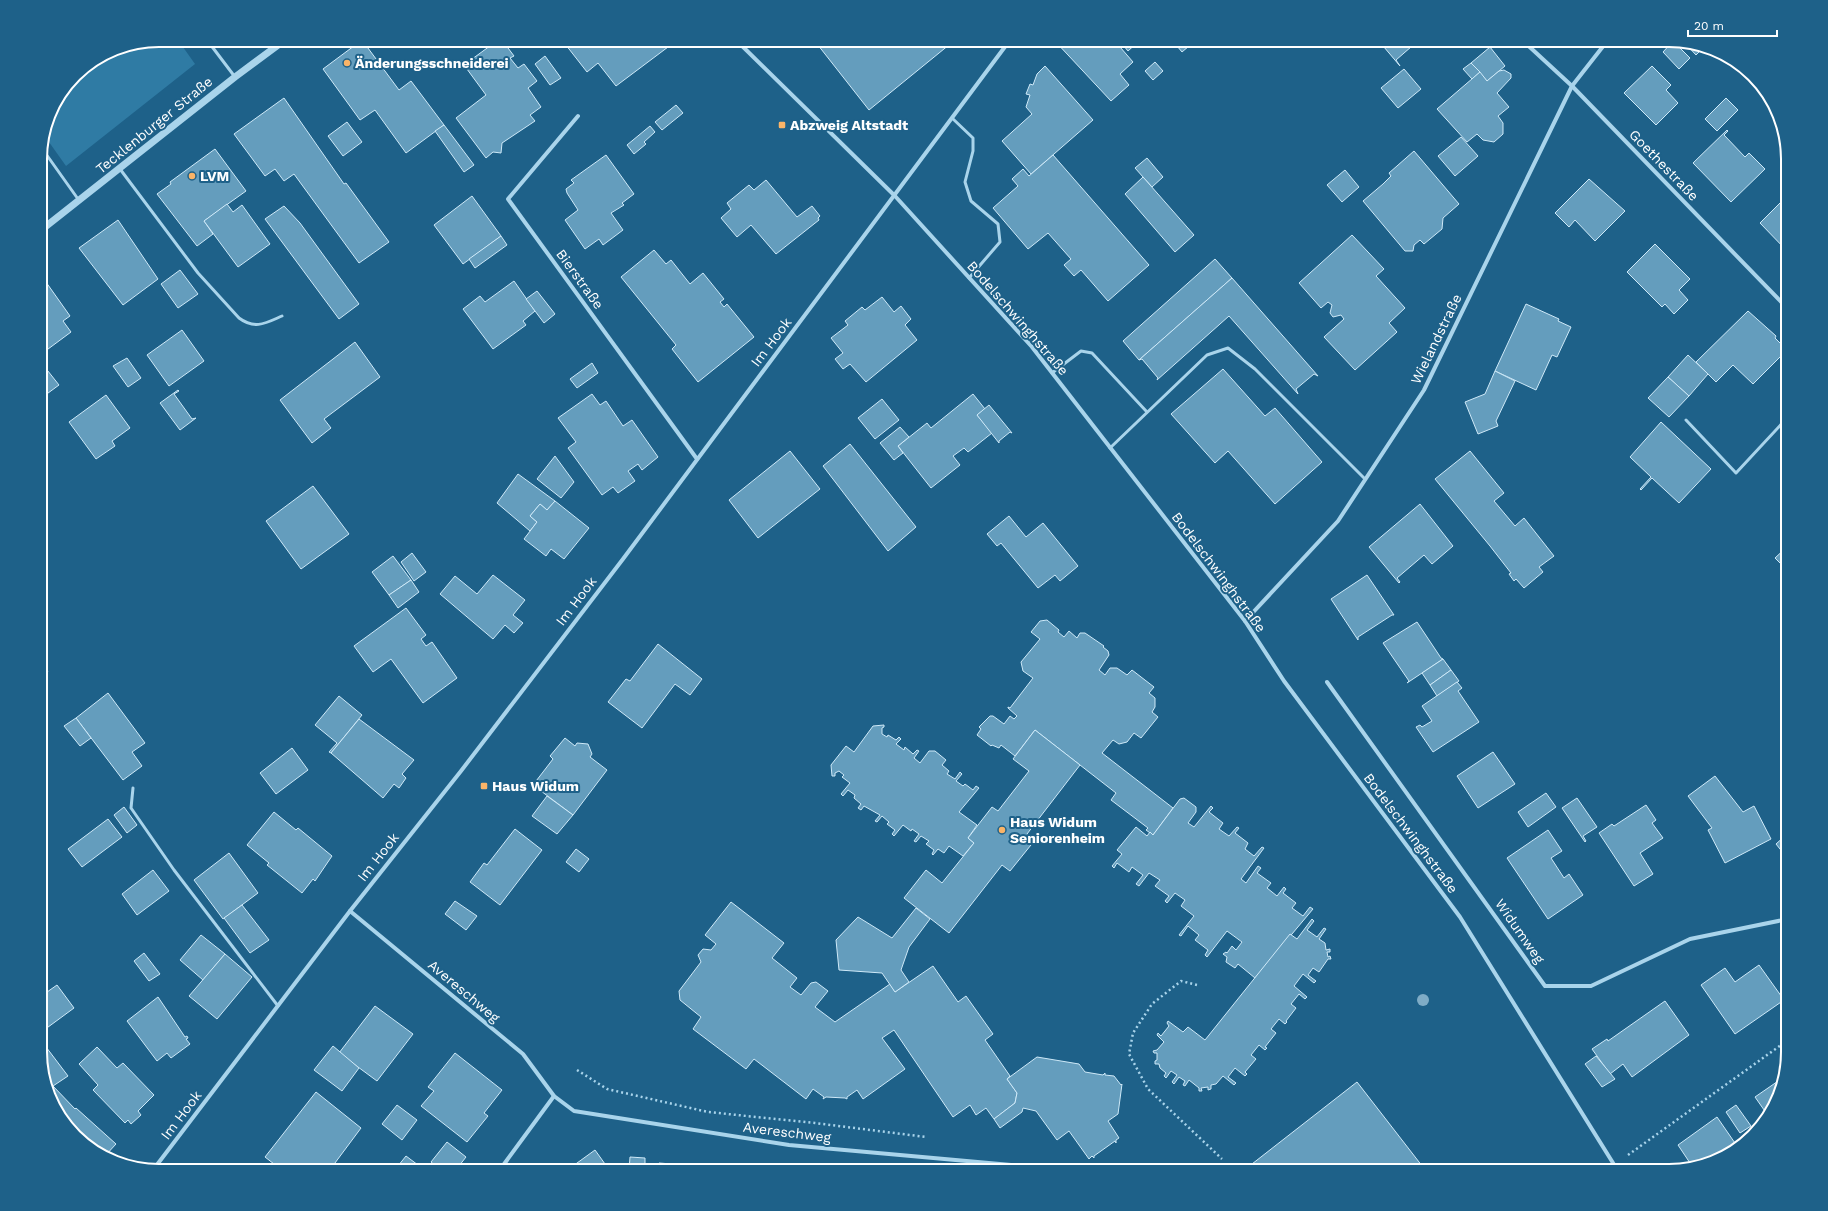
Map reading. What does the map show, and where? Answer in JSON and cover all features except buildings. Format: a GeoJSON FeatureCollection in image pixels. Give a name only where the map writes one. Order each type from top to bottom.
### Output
{"type":"FeatureCollection","features":[{"type":"Feature","properties":{"kind":"street","name":"Tecklenburger Straße"},"geometry":{"type":"LineString","coordinates":[[47,226],[235,77],[276,47]]}},
{"type":"Feature","properties":{"kind":"street","name":"Bodelschwinghstraße"},"geometry":{"type":"LineString","coordinates":[[743,47],[895,196],[1032,347],[1245,621],[1284,681],[1460,917],[1613,1164]]}},
{"type":"Feature","properties":{"kind":"street","name":"Im Hook"},"geometry":{"type":"LineString","coordinates":[[158,1164],[350,911],[466,765],[895,196],[1005,47]]}},
{"type":"Feature","properties":{"kind":"street","name":"Goethestraße"},"geometry":{"type":"LineString","coordinates":[[1530,47],[1572,86],[1781,302]]}},
{"type":"Feature","properties":{"kind":"street","name":"Wielandstraße"},"geometry":{"type":"LineString","coordinates":[[1245,621],[1338,521],[1424,390],[1572,86],[1603,47]]}},
{"type":"Feature","properties":{"kind":"street","name":"Bierstraße"},"geometry":{"type":"LineString","coordinates":[[578,116],[508,198],[697,459]]}},
{"type":"Feature","properties":{"kind":"street","name":"Widumweg"},"geometry":{"type":"LineString","coordinates":[[1327,682],[1545,986],[1591,986],[1690,939],[1781,920]]}},
{"type":"Feature","properties":{"kind":"street","name":"Avereschweg"},"geometry":{"type":"LineString","coordinates":[[350,911],[523,1054],[554,1096],[574,1111],[789,1145],[1000,1164]]}},
{"type":"Feature","properties":{"kind":"street"},"geometry":{"type":"LineString","coordinates":[[503,1164],[554,1096]]}},
{"type":"Feature","properties":{"kind":"lane"},"geometry":{"type":"LineString","coordinates":[[212,47],[235,77]]}},
{"type":"Feature","properties":{"kind":"lane"},"geometry":{"type":"LineString","coordinates":[[952,118],[973,138],[973,151],[965,182],[971,201],[998,224],[1000,242],[969,278]]}},
{"type":"Feature","properties":{"kind":"lane"},"geometry":{"type":"LineString","coordinates":[[47,155],[80,201]]}},
{"type":"Feature","properties":{"kind":"lane"},"geometry":{"type":"LineString","coordinates":[[120,169],[181,252],[231,311],[247,324],[255,326],[264,324],[282,316]]}},
{"type":"Feature","properties":{"kind":"lane"},"geometry":{"type":"LineString","coordinates":[[1110,448],[1207,355],[1228,348],[1255,369],[1365,479]]}},
{"type":"Feature","properties":{"kind":"lane"},"geometry":{"type":"LineString","coordinates":[[1052,373],[1080,351],[1092,353],[1147,412]]}},
{"type":"Feature","properties":{"kind":"lane"},"geometry":{"type":"LineString","coordinates":[[1686,420],[1736,473],[1781,425]]}},
{"type":"Feature","properties":{"kind":"lane"},"geometry":{"type":"LineString","coordinates":[[133,788],[131,808],[174,870],[278,1006]]}},
{"type":"Feature","properties":{"kind":"path"},"geometry":{"type":"LineString","coordinates":[[1197,985],[1181,981],[1152,1004],[1133,1033],[1130,1054],[1148,1089],[1222,1159]]}},
{"type":"Feature","properties":{"kind":"path"},"geometry":{"type":"LineString","coordinates":[[1617,1164],[1781,1045]]}},
{"type":"Feature","properties":{"kind":"path"},"geometry":{"type":"LineString","coordinates":[[577,1070],[607,1089],[708,1112],[815,1123],[927,1138]]}},
{"type":"Feature","properties":{"kind":"path"},"geometry":{"type":"LineString","coordinates":[[1033,1162],[1037,1164]]}},
{"type":"Feature","properties":{"kind":"shaded area"},"geometry":{"type":"Polygon","coordinates":[[[183,47],[195,64],[66,166],[49,141],[59,109],[75,85],[85,75],[103,62],[123,53],[144,48],[183,47]]]}},
{"type":"Feature","properties":{"kind":"place","name":"Änderungsschneiderei"},"geometry":{"type":"Point","coordinates":[347,63]}},
{"type":"Feature","properties":{"kind":"place","name":"Abzweig Altstadt"},"geometry":{"type":"Point","coordinates":[782,125]}},
{"type":"Feature","properties":{"kind":"place","name":"LVM"},"geometry":{"type":"Point","coordinates":[192,176]}},
{"type":"Feature","properties":{"kind":"place","name":"Haus Widum"},"geometry":{"type":"Point","coordinates":[484,786]}},
{"type":"Feature","properties":{"kind":"place","name":"Haus Widum Seniorenheim"},"geometry":{"type":"Point","coordinates":[1002,830]}}]}
